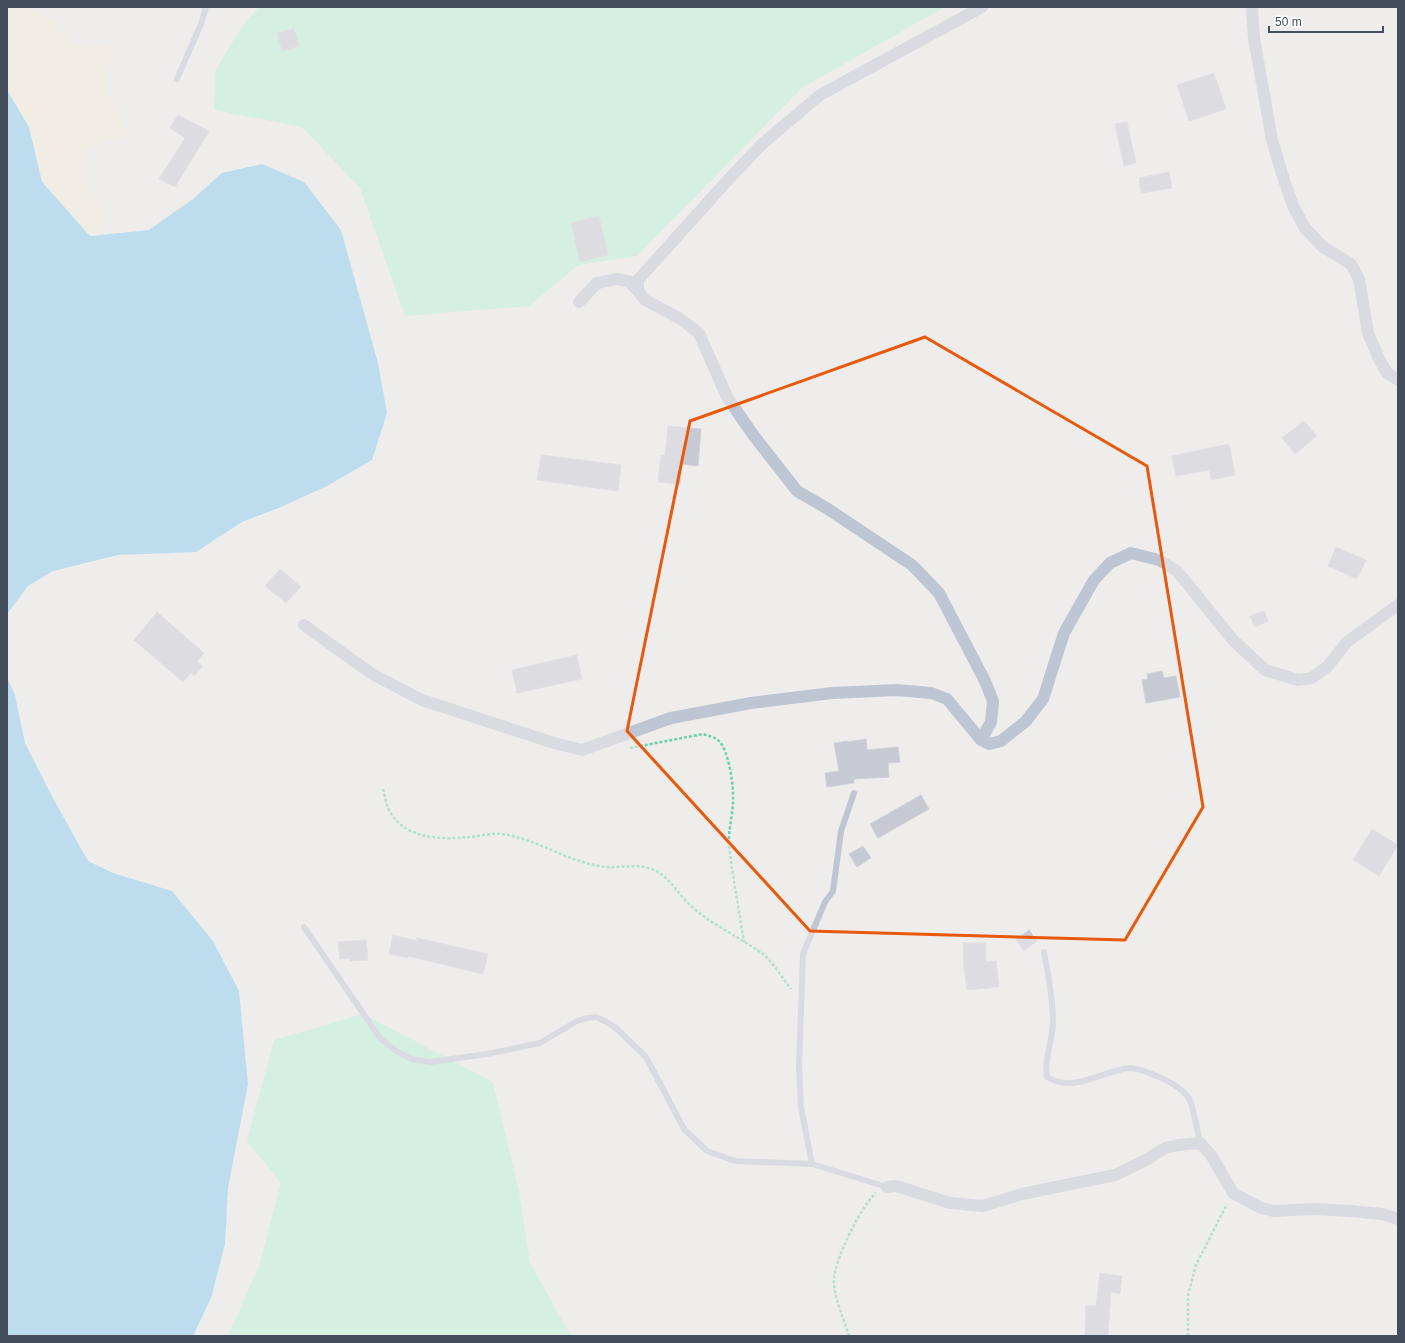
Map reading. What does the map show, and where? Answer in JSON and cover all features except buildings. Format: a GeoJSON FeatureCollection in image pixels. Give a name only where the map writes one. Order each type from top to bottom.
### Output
{"type":"FeatureCollection","features":[{"type":"Feature","properties":{"kind":"street"},"geometry":{"type":"LineString","coordinates":[[638,291],[638,280],[726,181],[761,145],[820,95],[982,7]]}},
{"type":"Feature","properties":{"kind":"street"},"geometry":{"type":"LineString","coordinates":[[1252,7],[1254,38],[1272,140],[1294,208],[1304,228],[1322,246],[1351,264],[1359,279],[1368,333],[1379,359],[1387,373],[1398,380]]}},
{"type":"Feature","properties":{"kind":"street"},"geometry":{"type":"LineString","coordinates":[[579,302],[597,283],[617,279],[628,281],[645,300],[679,318],[698,333],[727,397],[754,436],[797,491],[828,509],[912,565],[939,593],[985,681],[993,701],[992,722],[981,740]]}},
{"type":"Feature","properties":{"kind":"street"},"geometry":{"type":"LineString","coordinates":[[304,625],[372,674],[422,700],[554,743],[582,750],[671,718],[751,702],[832,693],[897,690],[931,693],[947,699],[981,740],[989,744],[1001,741],[1026,721],[1039,705],[1043,699],[1064,633],[1094,580],[1110,563],[1131,553],[1159,560],[1177,571],[1233,640],[1265,670],[1298,680],[1312,678],[1328,666],[1347,642],[1398,605]]}},
{"type":"Feature","properties":{"kind":"street"},"geometry":{"type":"LineString","coordinates":[[887,1187],[896,1186],[950,1203],[983,1206],[1022,1194],[1115,1175],[1148,1159],[1165,1148],[1178,1144],[1200,1143],[1211,1154],[1233,1193],[1261,1208],[1274,1211],[1314,1209],[1350,1211],[1382,1214],[1398,1219]]}},
{"type":"Feature","properties":{"kind":"lane"},"geometry":{"type":"LineString","coordinates":[[177,79],[201,24],[206,7]]}},
{"type":"Feature","properties":{"kind":"lane"},"geometry":{"type":"LineString","coordinates":[[812,1164],[801,1107],[799,1066],[803,954],[825,902],[833,891],[841,831],[854,793]]}},
{"type":"Feature","properties":{"kind":"lane"},"geometry":{"type":"LineString","coordinates":[[304,927],[380,1038],[396,1051],[412,1059],[430,1062],[487,1054],[540,1043],[577,1021],[596,1017],[616,1028],[646,1057],[684,1129],[707,1151],[735,1162],[812,1164],[887,1187]]}},
{"type":"Feature","properties":{"kind":"lane"},"geometry":{"type":"LineString","coordinates":[[1044,952],[1053,1010],[1053,1023],[1046,1068],[1048,1077],[1054,1081],[1064,1083],[1079,1082],[1131,1068],[1141,1070],[1165,1080],[1180,1088],[1190,1100],[1200,1143]]}},
{"type":"Feature","properties":{"kind":"path"},"geometry":{"type":"LineString","coordinates":[[624,750],[703,734],[714,737],[721,742],[729,762],[732,783],[733,800],[729,844],[744,943]]}},
{"type":"Feature","properties":{"kind":"path"},"geometry":{"type":"LineString","coordinates":[[383,789],[388,809],[397,822],[409,831],[435,838],[450,839],[500,834],[521,838],[581,862],[605,867],[640,866],[652,869],[665,876],[689,904],[709,921],[764,955],[802,1002]]}},
{"type":"Feature","properties":{"kind":"path"},"geometry":{"type":"LineString","coordinates":[[849,1336],[836,1294],[834,1279],[838,1263],[856,1219],[869,1199],[887,1187]]}},
{"type":"Feature","properties":{"kind":"path"},"geometry":{"type":"LineString","coordinates":[[1188,1336],[1188,1295],[1196,1265],[1233,1193]]}},
{"type":"Feature","properties":{"kind":"highlighted area"},"geometry":{"type":"Polygon","coordinates":[[[925,337],[1147,466],[1203,807],[1125,940],[810,931],[627,731],[690,421],[925,337]]]}},
{"type":"Feature","properties":{"kind":"green space"},"geometry":{"type":"Polygon","coordinates":[[[259,7],[945,7],[803,87],[637,256],[578,265],[529,306],[405,316],[360,188],[302,127],[214,110],[215,71],[241,28],[259,7]]]}},
{"type":"Feature","properties":{"kind":"green space"},"geometry":{"type":"Polygon","coordinates":[[[363,1014],[493,1082],[519,1192],[530,1263],[571,1336],[228,1336],[259,1266],[281,1183],[247,1141],[274,1040],[363,1014]]]}},
{"type":"Feature","properties":{"kind":"sand"},"geometry":{"type":"Polygon","coordinates":[[[7,7],[26,7],[30,11],[52,20],[68,38],[85,48],[111,43],[111,59],[107,82],[109,95],[130,135],[102,143],[86,154],[83,170],[86,184],[100,203],[108,219],[90,236],[42,182],[29,127],[7,90],[7,7]]]}},
{"type":"Feature","properties":{"kind":"water"},"geometry":{"type":"Polygon","coordinates":[[[7,90],[29,127],[42,182],[90,236],[149,230],[193,199],[222,173],[262,164],[304,182],[341,230],[378,363],[387,413],[372,460],[327,486],[281,507],[242,522],[196,552],[118,555],[53,571],[28,586],[7,614],[7,90]]]}},
{"type":"Feature","properties":{"kind":"water"},"geometry":{"type":"Polygon","coordinates":[[[7,677],[15,695],[25,743],[54,800],[88,861],[113,873],[172,891],[213,941],[239,991],[248,1084],[228,1188],[225,1244],[211,1298],[193,1336],[7,1336],[7,677]]]}}]}
